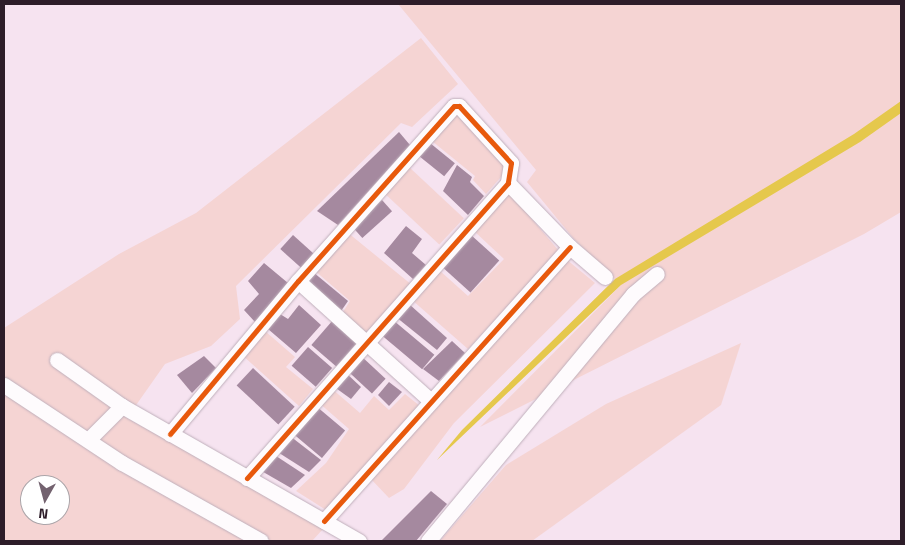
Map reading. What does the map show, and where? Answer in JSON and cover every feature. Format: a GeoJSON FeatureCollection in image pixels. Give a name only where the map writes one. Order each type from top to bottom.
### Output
{"type":"FeatureCollection","features":[{"type":"Feature","properties":{"kind":"street"},"geometry":{"type":"LineString","coordinates":[[170,434],[298,281],[454,106],[459,106],[511,163],[508,183],[247,478]]}},
{"type":"Feature","properties":{"kind":"street"},"geometry":{"type":"LineString","coordinates":[[508,183],[570,246],[605,277]]}},
{"type":"Feature","properties":{"kind":"street"},"geometry":{"type":"LineString","coordinates":[[324,521],[570,246]]}},
{"type":"Feature","properties":{"kind":"street"},"geometry":{"type":"LineString","coordinates":[[428,541],[633,294],[657,274]]}},
{"type":"Feature","properties":{"kind":"street"},"geometry":{"type":"LineString","coordinates":[[298,281],[366,344],[431,400]]}},
{"type":"Feature","properties":{"kind":"street"},"geometry":{"type":"LineString","coordinates":[[57,360],[122,406],[324,521],[351,539]]}},
{"type":"Feature","properties":{"kind":"street"},"geometry":{"type":"LineString","coordinates":[[4,385],[88,440],[261,541]]}},
{"type":"Feature","properties":{"kind":"street"},"geometry":{"type":"LineString","coordinates":[[88,440],[122,406]]}},
{"type":"Feature","properties":{"kind":"shaded area"},"geometry":{"type":"Polygon","coordinates":[[[398,4],[901,4],[901,212],[864,234],[480,427],[621,285],[574,239],[527,182],[536,170],[398,4]]]}},
{"type":"Feature","properties":{"kind":"shaded area"},"geometry":{"type":"Polygon","coordinates":[[[421,38],[458,84],[412,127],[401,123],[236,286],[240,319],[211,346],[165,364],[127,418],[324,528],[312,541],[4,541],[4,328],[119,254],[196,213],[421,38]]]}},
{"type":"Feature","properties":{"kind":"shaded area"},"geometry":{"type":"Polygon","coordinates":[[[901,101],[901,113],[860,142],[621,285],[437,460],[462,430],[615,279],[854,134],[901,101]]]}},
{"type":"Feature","properties":{"kind":"shaded area"},"geometry":{"type":"Polygon","coordinates":[[[455,111],[508,169],[486,194],[473,180],[475,176],[427,137],[455,111]]]}},
{"type":"Feature","properties":{"kind":"shaded area"},"geometry":{"type":"Polygon","coordinates":[[[409,167],[464,218],[439,244],[384,193],[409,167]]]}},
{"type":"Feature","properties":{"kind":"shaded area"},"geometry":{"type":"Polygon","coordinates":[[[508,191],[559,251],[468,349],[412,300],[439,270],[468,296],[504,259],[474,231],[508,191]]]}},
{"type":"Feature","properties":{"kind":"shaded area"},"geometry":{"type":"Polygon","coordinates":[[[347,232],[412,285],[366,337],[341,315],[350,301],[314,270],[347,232]]]}},
{"type":"Feature","properties":{"kind":"shaded area"},"geometry":{"type":"Polygon","coordinates":[[[566,259],[595,283],[454,423],[404,489],[389,498],[370,478],[566,259]]]}},
{"type":"Feature","properties":{"kind":"shaded area"},"geometry":{"type":"Polygon","coordinates":[[[265,331],[295,357],[286,367],[313,389],[299,406],[242,355],[265,331]]]}},
{"type":"Feature","properties":{"kind":"shaded area"},"geometry":{"type":"Polygon","coordinates":[[[741,343],[721,405],[532,541],[440,541],[506,465],[606,404],[741,343]]]}},
{"type":"Feature","properties":{"kind":"shaded area"},"geometry":{"type":"Polygon","coordinates":[[[331,388],[360,413],[374,396],[389,410],[405,394],[420,406],[326,510],[296,491],[326,463],[349,429],[318,402],[331,388]]]}},
{"type":"Feature","properties":{"kind":"building"},"geometry":{"type":"Polygon","coordinates":[[[399,132],[410,145],[338,225],[317,211],[399,132]]]}},
{"type":"Feature","properties":{"kind":"building"},"geometry":{"type":"Polygon","coordinates":[[[430,143],[455,163],[444,176],[419,156],[430,143]]]}},
{"type":"Feature","properties":{"kind":"building"},"geometry":{"type":"Polygon","coordinates":[[[457,165],[472,177],[470,182],[484,196],[468,215],[443,191],[457,165]]]}},
{"type":"Feature","properties":{"kind":"building"},"geometry":{"type":"Polygon","coordinates":[[[382,200],[392,211],[362,238],[352,227],[382,200]]]}},
{"type":"Feature","properties":{"kind":"building"},"geometry":{"type":"Polygon","coordinates":[[[406,226],[422,239],[412,253],[426,265],[413,279],[384,253],[406,226]]]}},
{"type":"Feature","properties":{"kind":"building"},"geometry":{"type":"Polygon","coordinates":[[[293,235],[314,254],[301,268],[280,249],[293,235]]]}},
{"type":"Feature","properties":{"kind":"building"},"geometry":{"type":"Polygon","coordinates":[[[471,235],[499,260],[470,292],[442,267],[471,235]]]}},
{"type":"Feature","properties":{"kind":"building"},"geometry":{"type":"Polygon","coordinates":[[[264,263],[288,283],[255,322],[244,310],[259,294],[248,281],[264,263]]]}},
{"type":"Feature","properties":{"kind":"building"},"geometry":{"type":"Polygon","coordinates":[[[313,272],[348,301],[339,314],[304,281],[313,272]]]}},
{"type":"Feature","properties":{"kind":"building"},"geometry":{"type":"Polygon","coordinates":[[[409,304],[447,338],[437,350],[396,317],[409,304]]]}},
{"type":"Feature","properties":{"kind":"building"},"geometry":{"type":"Polygon","coordinates":[[[299,305],[321,325],[296,353],[268,329],[280,314],[288,319],[299,305]]]}},
{"type":"Feature","properties":{"kind":"building"},"geometry":{"type":"Polygon","coordinates":[[[333,320],[358,342],[336,367],[311,345],[333,320]]]}},
{"type":"Feature","properties":{"kind":"building"},"geometry":{"type":"Polygon","coordinates":[[[393,320],[434,355],[422,369],[381,335],[393,320]]]}},
{"type":"Feature","properties":{"kind":"building"},"geometry":{"type":"Polygon","coordinates":[[[452,341],[465,353],[439,381],[423,369],[452,341]]]}},
{"type":"Feature","properties":{"kind":"building"},"geometry":{"type":"Polygon","coordinates":[[[308,347],[332,368],[316,387],[292,366],[308,347]]]}},
{"type":"Feature","properties":{"kind":"building"},"geometry":{"type":"Polygon","coordinates":[[[360,355],[386,379],[372,393],[346,370],[360,355]]]}},
{"type":"Feature","properties":{"kind":"building"},"geometry":{"type":"Polygon","coordinates":[[[204,356],[216,368],[192,393],[177,375],[204,356]]]}},
{"type":"Feature","properties":{"kind":"building"},"geometry":{"type":"Polygon","coordinates":[[[253,368],[295,407],[278,424],[237,386],[253,368]]]}},
{"type":"Feature","properties":{"kind":"building"},"geometry":{"type":"Polygon","coordinates":[[[346,373],[361,387],[351,399],[333,386],[346,373]]]}},
{"type":"Feature","properties":{"kind":"building"},"geometry":{"type":"Polygon","coordinates":[[[389,382],[402,392],[389,406],[378,395],[389,382]]]}},
{"type":"Feature","properties":{"kind":"building"},"geometry":{"type":"Polygon","coordinates":[[[316,406],[345,430],[322,458],[293,434],[316,406]]]}},
{"type":"Feature","properties":{"kind":"building"},"geometry":{"type":"Polygon","coordinates":[[[290,436],[321,460],[309,472],[276,451],[290,436]]]}},
{"type":"Feature","properties":{"kind":"building"},"geometry":{"type":"Polygon","coordinates":[[[273,454],[305,475],[291,488],[258,469],[273,454]]]}},
{"type":"Feature","properties":{"kind":"building"},"geometry":{"type":"Polygon","coordinates":[[[431,491],[447,504],[416,541],[382,540],[431,491]]]}},
{"type":"Feature","properties":{"kind":"cycle path"},"geometry":{"type":"LineString","coordinates":[[170,434],[298,281],[454,106],[459,106],[511,163],[508,183],[247,478]]}},
{"type":"Feature","properties":{"kind":"cycle path"},"geometry":{"type":"LineString","coordinates":[[324,521],[570,247]]}}]}
